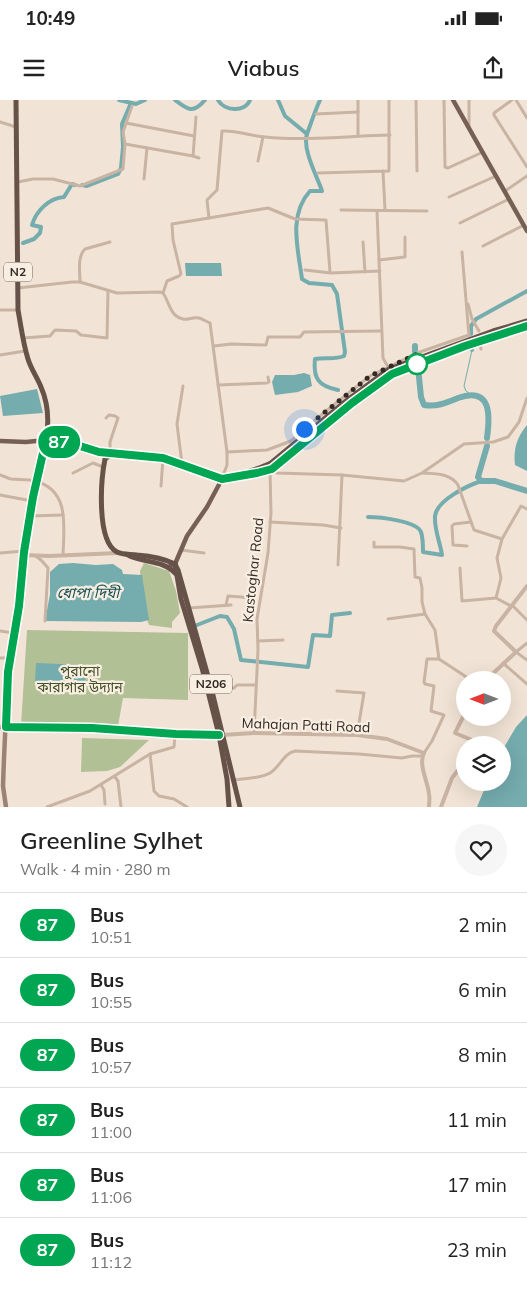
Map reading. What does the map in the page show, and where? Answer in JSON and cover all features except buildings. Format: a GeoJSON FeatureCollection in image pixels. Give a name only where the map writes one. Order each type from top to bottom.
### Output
{"type":"FeatureCollection","features":[{"type":"Feature","properties":{"kind":"highway","name":"N2"},"geometry":{"type":"LineString","coordinates":[[16,100],[18,310],[22,338],[46,401],[48,427],[46,440]]}},
{"type":"Feature","properties":{"kind":"highway"},"geometry":{"type":"LineString","coordinates":[[46,440],[80,446],[99,452],[163,458],[222,479],[263,468],[271,463],[346,401],[390,370],[470,337],[527,322]]}},
{"type":"Feature","properties":{"kind":"highway"},"geometry":{"type":"LineString","coordinates":[[230,477],[238,477],[271,469],[390,370],[527,326]]}},
{"type":"Feature","properties":{"kind":"highway"},"geometry":{"type":"LineString","coordinates":[[99,452],[105,459]]}},
{"type":"Feature","properties":{"kind":"highway"},"geometry":{"type":"LineString","coordinates":[[112,452],[105,459],[102,510],[105,532],[112,548],[118,553],[135,554],[170,563]]}},
{"type":"Feature","properties":{"kind":"highway","name":"N206"},"geometry":{"type":"LineString","coordinates":[[170,563],[175,574],[240,807]]}},
{"type":"Feature","properties":{"kind":"highway","name":"N206"},"geometry":{"type":"LineString","coordinates":[[170,563],[178,570],[211,687],[221,735],[229,807]]}},
{"type":"Feature","properties":{"kind":"main road"},"geometry":{"type":"LineString","coordinates":[[453,100],[527,231]]}},
{"type":"Feature","properties":{"kind":"main road"},"geometry":{"type":"LineString","coordinates":[[0,442],[46,440],[32,502],[7,686],[3,786],[6,807]]}},
{"type":"Feature","properties":{"kind":"main road"},"geometry":{"type":"LineString","coordinates":[[170,563],[177,556],[187,536],[208,507],[222,479]]}},
{"type":"Feature","properties":{"kind":"main road"},"geometry":{"type":"LineString","coordinates":[[170,563],[177,556]]}},
{"type":"Feature","properties":{"kind":"main road"},"geometry":{"type":"LineString","coordinates":[[0,727],[92,728],[221,735]]}},
{"type":"Feature","properties":{"kind":"street"},"geometry":{"type":"LineString","coordinates":[[358,100],[358,136]]}},
{"type":"Feature","properties":{"kind":"street"},"geometry":{"type":"LineString","coordinates":[[318,173],[389,170],[389,100]]}},
{"type":"Feature","properties":{"kind":"street"},"geometry":{"type":"LineString","coordinates":[[416,100],[417,171]]}},
{"type":"Feature","properties":{"kind":"street"},"geometry":{"type":"LineString","coordinates":[[444,100],[446,167],[448,168],[483,152]]}},
{"type":"Feature","properties":{"kind":"street"},"geometry":{"type":"LineString","coordinates":[[469,100],[470,129]]}},
{"type":"Feature","properties":{"kind":"street"},"geometry":{"type":"LineString","coordinates":[[527,118],[514,100],[494,112],[527,167]]}},
{"type":"Feature","properties":{"kind":"street"},"geometry":{"type":"LineString","coordinates":[[18,182],[33,179],[52,179],[80,186],[123,169],[125,144],[123,132],[132,106]]}},
{"type":"Feature","properties":{"kind":"street"},"geometry":{"type":"LineString","coordinates":[[316,114],[358,112]]}},
{"type":"Feature","properties":{"kind":"street"},"geometry":{"type":"LineString","coordinates":[[193,156],[196,117]]}},
{"type":"Feature","properties":{"kind":"street"},"geometry":{"type":"LineString","coordinates":[[0,122],[16,127]]}},
{"type":"Feature","properties":{"kind":"street"},"geometry":{"type":"LineString","coordinates":[[126,123],[194,136]]}},
{"type":"Feature","properties":{"kind":"street"},"geometry":{"type":"LineString","coordinates":[[209,218],[207,200],[217,190],[222,131],[244,133],[263,138],[390,135]]}},
{"type":"Feature","properties":{"kind":"street"},"geometry":{"type":"LineString","coordinates":[[258,161],[263,138]]}},
{"type":"Feature","properties":{"kind":"street"},"geometry":{"type":"LineString","coordinates":[[125,144],[199,158]]}},
{"type":"Feature","properties":{"kind":"street"},"geometry":{"type":"LineString","coordinates":[[144,179],[147,148]]}},
{"type":"Feature","properties":{"kind":"street"},"geometry":{"type":"LineString","coordinates":[[383,171],[385,210]]}},
{"type":"Feature","properties":{"kind":"street"},"geometry":{"type":"LineString","coordinates":[[449,197],[496,176]]}},
{"type":"Feature","properties":{"kind":"street"},"geometry":{"type":"LineString","coordinates":[[504,191],[527,176]]}},
{"type":"Feature","properties":{"kind":"street"},"geometry":{"type":"LineString","coordinates":[[460,223],[509,199]]}},
{"type":"Feature","properties":{"kind":"street"},"geometry":{"type":"LineString","coordinates":[[222,479],[227,465],[227,452],[210,323],[198,318],[186,320],[176,315],[163,293],[167,281],[181,274],[173,240],[172,224],[268,208],[295,219],[327,220],[330,272]]}},
{"type":"Feature","properties":{"kind":"street"},"geometry":{"type":"LineString","coordinates":[[341,210],[427,210]]}},
{"type":"Feature","properties":{"kind":"street"},"geometry":{"type":"LineString","coordinates":[[227,452],[267,450],[291,441],[326,410],[370,376],[390,370],[383,358],[377,211]]}},
{"type":"Feature","properties":{"kind":"street"},"geometry":{"type":"LineString","coordinates":[[483,246],[524,226]]}},
{"type":"Feature","properties":{"kind":"street"},"geometry":{"type":"LineString","coordinates":[[379,260],[405,257],[405,237]]}},
{"type":"Feature","properties":{"kind":"street"},"geometry":{"type":"LineString","coordinates":[[80,282],[80,257],[82,251],[110,242]]}},
{"type":"Feature","properties":{"kind":"street"},"geometry":{"type":"LineString","coordinates":[[363,242],[365,272]]}},
{"type":"Feature","properties":{"kind":"street"},"geometry":{"type":"LineString","coordinates":[[462,252],[470,337]]}},
{"type":"Feature","properties":{"kind":"street"},"geometry":{"type":"LineString","coordinates":[[305,270],[330,272],[380,271]]}},
{"type":"Feature","properties":{"kind":"street"},"geometry":{"type":"LineString","coordinates":[[18,288],[80,282],[117,293],[163,293]]}},
{"type":"Feature","properties":{"kind":"street"},"geometry":{"type":"LineString","coordinates":[[464,282],[472,319],[479,331]]}},
{"type":"Feature","properties":{"kind":"street"},"geometry":{"type":"LineString","coordinates":[[22,338],[50,336],[55,330],[76,331],[81,335],[107,338],[108,291]]}},
{"type":"Feature","properties":{"kind":"street"},"geometry":{"type":"LineString","coordinates":[[0,310],[18,310]]}},
{"type":"Feature","properties":{"kind":"street"},"geometry":{"type":"LineString","coordinates":[[214,346],[230,344],[266,346],[268,337],[300,337],[304,332],[381,331]]}},
{"type":"Feature","properties":{"kind":"street"},"geometry":{"type":"LineString","coordinates":[[480,344],[481,349]]}},
{"type":"Feature","properties":{"kind":"street"},"geometry":{"type":"LineString","coordinates":[[0,355],[26,351]]}},
{"type":"Feature","properties":{"kind":"street"},"geometry":{"type":"LineString","coordinates":[[218,385],[267,383],[268,377]]}},
{"type":"Feature","properties":{"kind":"street"},"geometry":{"type":"LineString","coordinates":[[182,464],[178,424],[183,386]]}},
{"type":"Feature","properties":{"kind":"street"},"geometry":{"type":"LineString","coordinates":[[271,469],[277,473],[342,475],[401,482],[422,473],[464,444],[493,442],[508,437],[515,430],[519,422],[527,398]]}},
{"type":"Feature","properties":{"kind":"street"},"geometry":{"type":"LineString","coordinates":[[106,418],[110,415],[118,418],[110,442],[112,452]]}},
{"type":"Feature","properties":{"kind":"street"},"geometry":{"type":"LineString","coordinates":[[161,486],[163,458]]}},
{"type":"Feature","properties":{"kind":"street"},"geometry":{"type":"LineString","coordinates":[[72,473],[93,463],[104,467]]}},
{"type":"Feature","properties":{"kind":"street","name":"Kastoghar Road"},"geometry":{"type":"LineString","coordinates":[[254,733],[258,641],[257,612],[265,573],[270,522],[271,469]]}},
{"type":"Feature","properties":{"kind":"street"},"geometry":{"type":"LineString","coordinates":[[422,473],[445,475],[454,480],[458,485],[476,531],[502,539]]}},
{"type":"Feature","properties":{"kind":"street"},"geometry":{"type":"LineString","coordinates":[[0,475],[10,479],[37,482],[54,492],[60,501],[63,515],[63,555]]}},
{"type":"Feature","properties":{"kind":"street"},"geometry":{"type":"LineString","coordinates":[[338,565],[342,475]]}},
{"type":"Feature","properties":{"kind":"street"},"geometry":{"type":"LineString","coordinates":[[0,495],[32,502]]}},
{"type":"Feature","properties":{"kind":"street"},"geometry":{"type":"LineString","coordinates":[[496,598],[501,578],[497,558],[502,539],[521,506],[527,509]]}},
{"type":"Feature","properties":{"kind":"street"},"geometry":{"type":"LineString","coordinates":[[30,516],[63,515]]}},
{"type":"Feature","properties":{"kind":"street"},"geometry":{"type":"LineString","coordinates":[[270,522],[340,528]]}},
{"type":"Feature","properties":{"kind":"street"},"geometry":{"type":"LineString","coordinates":[[467,546],[453,545],[452,526],[454,524],[471,522]]}},
{"type":"Feature","properties":{"kind":"street"},"geometry":{"type":"LineString","coordinates":[[374,542],[374,547],[414,549],[415,576],[420,578],[422,602],[425,614],[435,630],[439,659]]}},
{"type":"Feature","properties":{"kind":"street"},"geometry":{"type":"LineString","coordinates":[[180,550],[204,553]]}},
{"type":"Feature","properties":{"kind":"street"},"geometry":{"type":"LineString","coordinates":[[0,553],[24,553],[35,556],[118,553]]}},
{"type":"Feature","properties":{"kind":"street"},"geometry":{"type":"LineString","coordinates":[[35,556],[48,568],[45,621]]}},
{"type":"Feature","properties":{"kind":"street"},"geometry":{"type":"LineString","coordinates":[[460,568],[462,601],[496,598],[512,605],[527,620]]}},
{"type":"Feature","properties":{"kind":"street"},"geometry":{"type":"LineString","coordinates":[[527,586],[494,631],[527,660]]}},
{"type":"Feature","properties":{"kind":"street"},"geometry":{"type":"LineString","coordinates":[[226,605],[228,596],[254,598]]}},
{"type":"Feature","properties":{"kind":"street"},"geometry":{"type":"LineString","coordinates":[[189,608],[231,605]]}},
{"type":"Feature","properties":{"kind":"street"},"geometry":{"type":"LineString","coordinates":[[388,619],[425,614]]}},
{"type":"Feature","properties":{"kind":"street"},"geometry":{"type":"LineString","coordinates":[[0,631],[15,633]]}},
{"type":"Feature","properties":{"kind":"street"},"geometry":{"type":"LineString","coordinates":[[258,641],[283,640]]}},
{"type":"Feature","properties":{"kind":"street"},"geometry":{"type":"LineString","coordinates":[[495,671],[527,643]]}},
{"type":"Feature","properties":{"kind":"street"},"geometry":{"type":"LineString","coordinates":[[0,658],[11,658]]}},
{"type":"Feature","properties":{"kind":"street"},"geometry":{"type":"LineString","coordinates":[[429,807],[430,796],[422,763],[423,755],[444,715],[432,711],[434,686],[424,682],[428,658],[439,659],[457,671]]}},
{"type":"Feature","properties":{"kind":"street"},"geometry":{"type":"LineString","coordinates":[[503,663],[527,684]]}},
{"type":"Feature","properties":{"kind":"street"},"geometry":{"type":"LineString","coordinates":[[211,687],[234,688],[237,685],[256,685]]}},
{"type":"Feature","properties":{"kind":"street"},"geometry":{"type":"LineString","coordinates":[[336,691],[364,693],[357,735]]}},
{"type":"Feature","properties":{"kind":"street"},"geometry":{"type":"LineString","coordinates":[[458,726],[455,733],[462,736]]}},
{"type":"Feature","properties":{"kind":"street","name":"Mahajan Patti Road"},"geometry":{"type":"LineString","coordinates":[[221,735],[254,733],[357,735],[387,739],[423,755]]}},
{"type":"Feature","properties":{"kind":"street"},"geometry":{"type":"LineString","coordinates":[[48,807],[90,791],[150,754],[174,747],[176,734]]}},
{"type":"Feature","properties":{"kind":"street"},"geometry":{"type":"LineString","coordinates":[[233,781],[268,774],[275,769],[285,756],[295,751],[402,758],[423,755]]}},
{"type":"Feature","properties":{"kind":"street"},"geometry":{"type":"LineString","coordinates":[[150,754],[154,791],[159,796],[174,799],[187,807]]}},
{"type":"Feature","properties":{"kind":"street"},"geometry":{"type":"LineString","coordinates":[[441,807],[452,778],[456,773]]}},
{"type":"Feature","properties":{"kind":"street"},"geometry":{"type":"LineString","coordinates":[[115,777],[118,781],[121,807]]}},
{"type":"Feature","properties":{"kind":"street"},"geometry":{"type":"LineString","coordinates":[[101,784],[104,790],[105,804]]}},
{"type":"Feature","properties":{"kind":"green space"},"geometry":{"type":"Polygon","coordinates":[[[144,563],[169,571],[176,591],[180,613],[172,622],[172,628],[149,625],[144,612],[140,571],[144,563]]]}},
{"type":"Feature","properties":{"kind":"green space","name":"পুরানো কারাগার উদ্যান"},"geometry":{"type":"Polygon","coordinates":[[[27,630],[188,633],[188,700],[123,698],[118,726],[21,725],[27,630]]]}},
{"type":"Feature","properties":{"kind":"green space"},"geometry":{"type":"Polygon","coordinates":[[[82,738],[149,740],[120,767],[107,771],[81,772],[82,738]]]}},
{"type":"Feature","properties":{"kind":"water"},"geometry":{"type":"Polygon","coordinates":[[[185,263],[221,263],[222,276],[186,276],[185,263]]]}},
{"type":"Feature","properties":{"kind":"water"},"geometry":{"type":"Polygon","coordinates":[[[304,373],[310,375],[312,386],[298,392],[275,395],[272,382],[275,375],[304,373]]]}},
{"type":"Feature","properties":{"kind":"water"},"geometry":{"type":"Polygon","coordinates":[[[37,389],[43,413],[3,416],[0,396],[37,389]]]}},
{"type":"Feature","properties":{"kind":"water"},"geometry":{"type":"Polygon","coordinates":[[[527,425],[527,471],[515,465],[515,454],[516,444],[527,425]]]}},
{"type":"Feature","properties":{"kind":"water","name":"ধোপা দিঘী"},"geometry":{"type":"Polygon","coordinates":[[[59,564],[113,564],[122,570],[123,574],[142,575],[149,620],[141,622],[45,621],[50,594],[50,572],[59,564]]]}},
{"type":"Feature","properties":{"kind":"water"},"geometry":{"type":"Polygon","coordinates":[[[36,663],[86,665],[85,686],[39,685],[35,682],[36,663]]]}},
{"type":"Feature","properties":{"kind":"water"},"geometry":{"type":"Polygon","coordinates":[[[527,715],[527,807],[477,807],[484,791],[511,791],[511,736],[527,715]]]}},
{"type":"Feature","properties":{"kind":"waterway"},"geometry":{"type":"LineString","coordinates":[[119,100],[136,104],[145,100]]}},
{"type":"Feature","properties":{"kind":"waterway"},"geometry":{"type":"LineString","coordinates":[[175,100],[190,109],[194,109],[205,100]]}},
{"type":"Feature","properties":{"kind":"waterway"},"geometry":{"type":"LineString","coordinates":[[218,100],[221,104],[234,109],[244,107],[250,100]]}},
{"type":"Feature","properties":{"kind":"waterway"},"geometry":{"type":"LineString","coordinates":[[278,100],[285,116],[307,134]]}},
{"type":"Feature","properties":{"kind":"waterway"},"geometry":{"type":"LineString","coordinates":[[320,100],[306,140],[308,155],[322,191],[310,191],[303,200],[299,211],[296,233],[302,279],[309,283],[332,285],[337,294],[344,356],[315,359],[315,371],[321,383],[338,390]]}},
{"type":"Feature","properties":{"kind":"waterway"},"geometry":{"type":"LineString","coordinates":[[82,185],[87,186],[118,174],[121,168],[123,147],[122,124],[131,103]]}},
{"type":"Feature","properties":{"kind":"waterway"},"geometry":{"type":"LineString","coordinates":[[23,243],[34,239],[40,233],[41,227],[32,225],[40,210],[53,200],[64,197],[72,184],[75,185]]}},
{"type":"Feature","properties":{"kind":"waterway"},"geometry":{"type":"LineString","coordinates":[[471,334],[471,326],[476,319],[527,291]]}},
{"type":"Feature","properties":{"kind":"waterway"},"geometry":{"type":"LineString","coordinates":[[415,346],[415,352]]}},
{"type":"Feature","properties":{"kind":"waterway"},"geometry":{"type":"LineString","coordinates":[[472,350],[464,386],[466,391],[473,396]]}},
{"type":"Feature","properties":{"kind":"waterway"},"geometry":{"type":"LineString","coordinates":[[418,367],[421,397],[424,405],[441,404],[469,395],[477,396],[483,400],[486,405],[489,421],[487,438]]}},
{"type":"Feature","properties":{"kind":"waterway"},"geometry":{"type":"LineString","coordinates":[[487,446],[478,477],[481,481],[495,481],[527,491]]}},
{"type":"Feature","properties":{"kind":"waterway"},"geometry":{"type":"LineString","coordinates":[[368,517],[397,520],[413,525],[421,532],[423,552],[442,555],[435,526],[437,510],[441,504],[454,494],[481,481]]}},
{"type":"Feature","properties":{"kind":"waterway"},"geometry":{"type":"LineString","coordinates":[[197,625],[220,616],[227,617],[234,629],[241,660],[308,667],[313,635],[330,636],[332,615],[350,613]]}},
{"type":"Feature","properties":{"kind":"bus line","name":"87"},"geometry":{"type":"LineString","coordinates":[[219,735],[92,728],[6,727],[8,672],[19,606],[24,552],[33,497],[46,440],[63,442],[99,452],[106,451],[163,458],[222,479],[264,472],[272,469],[352,403],[392,374],[465,346],[527,326]]}},
{"type":"Feature","properties":{"kind":"route"},"geometry":{"type":"LineString","coordinates":[[304,429],[370,376],[417,354],[417,364]]}}]}
